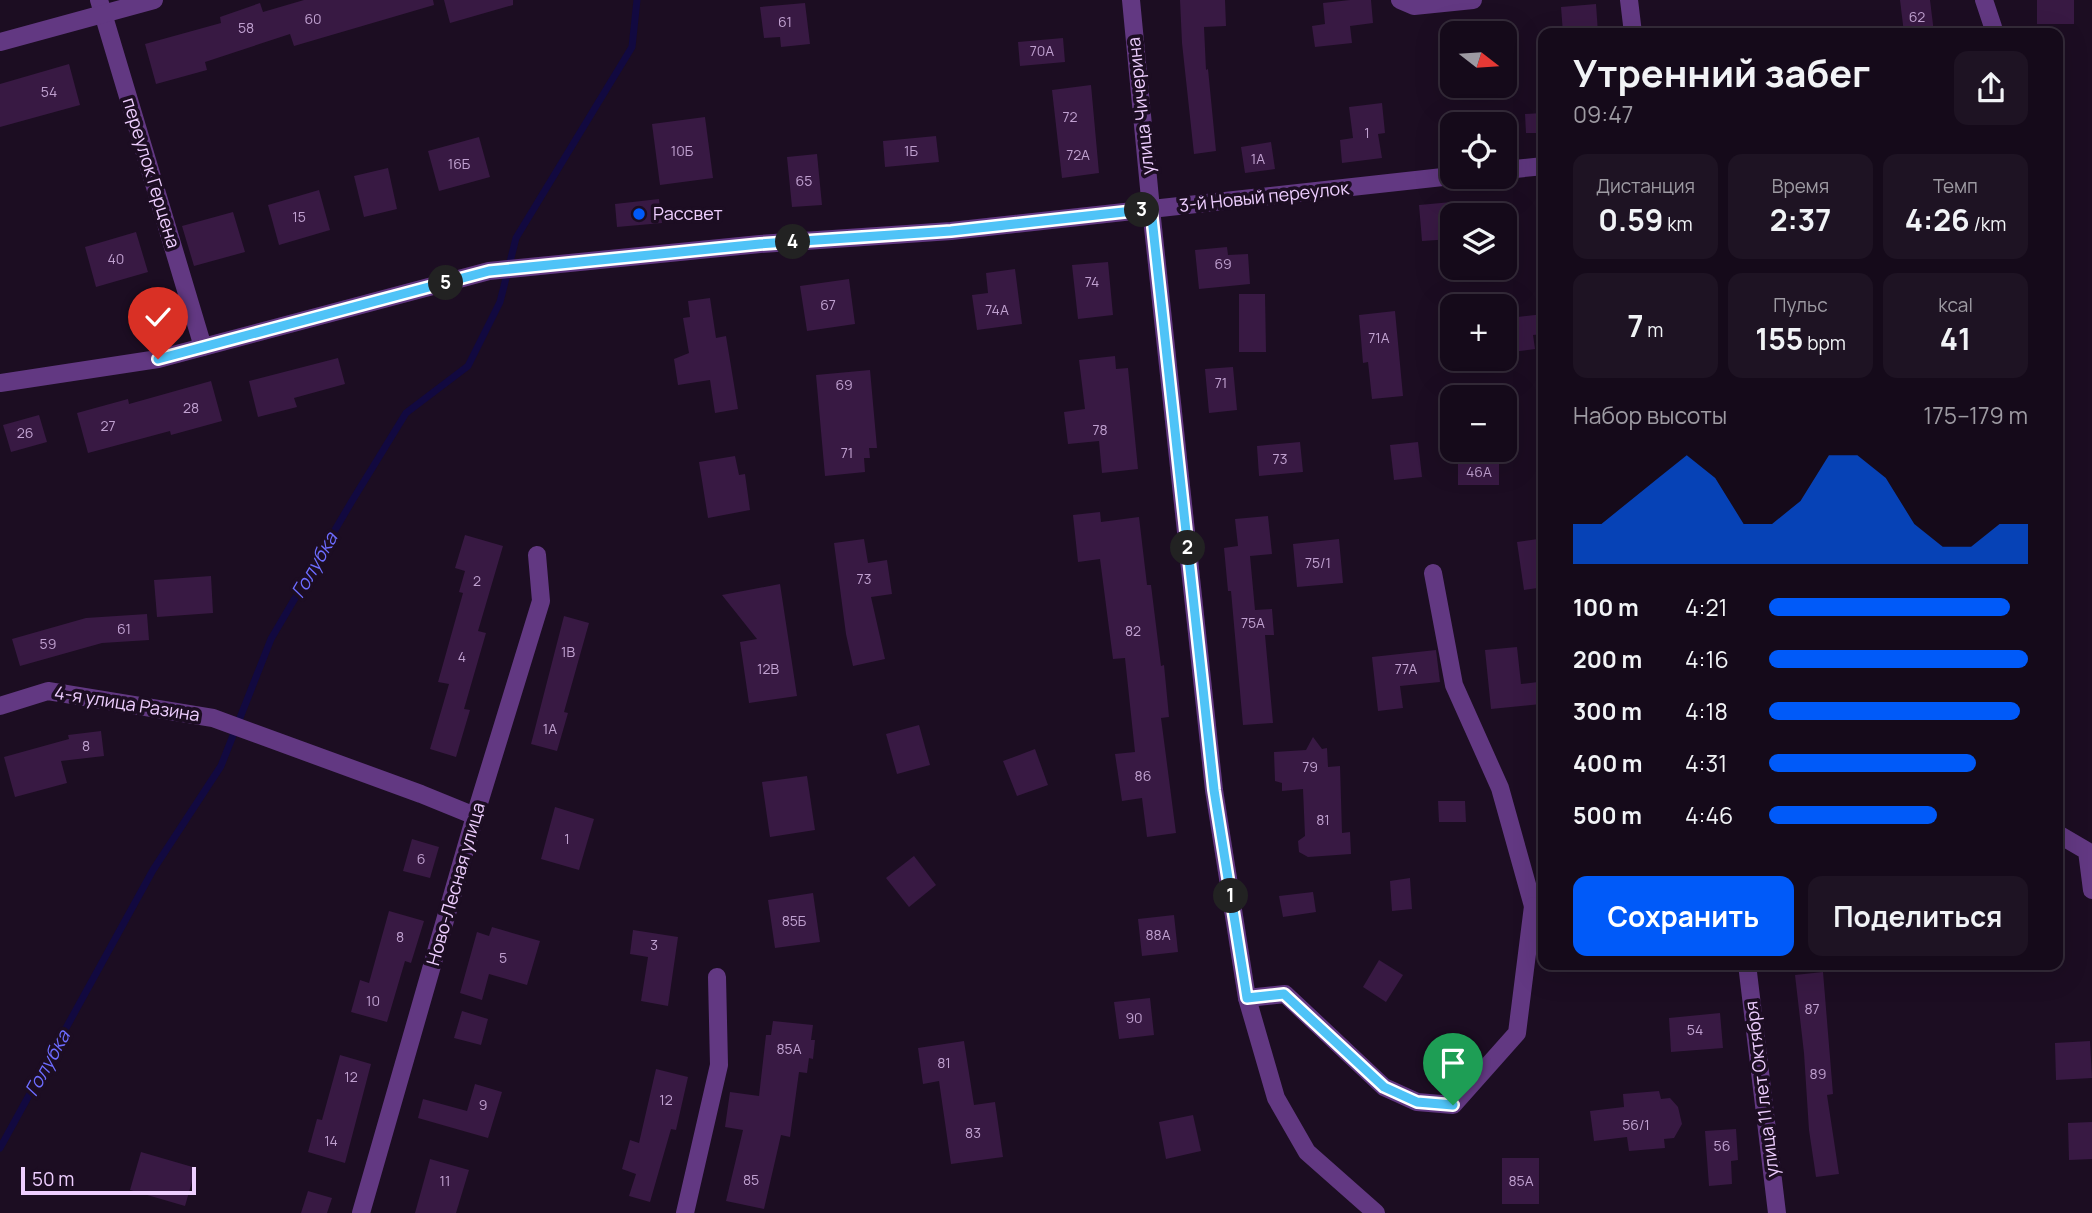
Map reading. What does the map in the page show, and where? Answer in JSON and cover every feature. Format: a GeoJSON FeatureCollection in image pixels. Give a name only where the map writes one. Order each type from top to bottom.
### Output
{"type":"FeatureCollection","features":[{"type":"Feature","properties":{"kind":"street"},"geometry":{"type":"LineString","coordinates":[[0,42],[101,6],[154,0]]}},
{"type":"Feature","properties":{"kind":"street","name":"улица Чичерина"},"geometry":{"type":"LineString","coordinates":[[1131,0],[1214,790],[1247,998],[1276,1098],[1307,1152],[1376,1213]]}},
{"type":"Feature","properties":{"kind":"street"},"geometry":{"type":"LineString","coordinates":[[1400,0],[1414,6],[1473,0]]}},
{"type":"Feature","properties":{"kind":"street"},"geometry":{"type":"LineString","coordinates":[[1629,0],[1632,28]]}},
{"type":"Feature","properties":{"kind":"street"},"geometry":{"type":"LineString","coordinates":[[1984,0],[1993,28]]}},
{"type":"Feature","properties":{"kind":"street","name":"переулок Герцена"},"geometry":{"type":"LineString","coordinates":[[101,6],[202,347]]}},
{"type":"Feature","properties":{"kind":"street"},"geometry":{"type":"LineString","coordinates":[[1517,169],[1538,167]]}},
{"type":"Feature","properties":{"kind":"street","name":"3-й Новый переулок"},"geometry":{"type":"LineString","coordinates":[[0,383],[158,359],[489,271],[760,244],[951,231],[1440,177]]}},
{"type":"Feature","properties":{"kind":"street","name":"Ново-Лесная улица"},"geometry":{"type":"LineString","coordinates":[[361,1213],[475,816],[541,601],[537,555]]}},
{"type":"Feature","properties":{"kind":"street"},"geometry":{"type":"LineString","coordinates":[[1247,998],[1284,994],[1384,1087],[1417,1102],[1453,1105],[1517,1033],[1538,905],[1500,788],[1454,685],[1433,573]]}},
{"type":"Feature","properties":{"kind":"street","name":"4-я улица Разина"},"geometry":{"type":"LineString","coordinates":[[0,706],[48,691],[214,718],[475,816]]}},
{"type":"Feature","properties":{"kind":"street"},"geometry":{"type":"LineString","coordinates":[[2063,837],[2087,851],[2092,890]]}},
{"type":"Feature","properties":{"kind":"street","name":"улица 11 лет Октября"},"geometry":{"type":"LineString","coordinates":[[1748,970],[1777,1213]]}},
{"type":"Feature","properties":{"kind":"street"},"geometry":{"type":"LineString","coordinates":[[685,1213],[719,1065],[717,977]]}},
{"type":"Feature","properties":{"kind":"building"},"geometry":{"type":"Polygon","coordinates":[[[304,0],[433,0],[434,5],[294,46],[290,34],[205,62],[207,70],[156,84],[145,44],[221,23],[220,17],[260,3],[263,12],[304,0]]]}},
{"type":"Feature","properties":{"kind":"building"},"geometry":{"type":"Polygon","coordinates":[[[444,0],[513,0],[513,5],[450,23],[444,0]]]}},
{"type":"Feature","properties":{"kind":"building"},"geometry":{"type":"Polygon","coordinates":[[[1180,0],[1225,0],[1226,26],[1204,27],[1206,70],[1208,69],[1216,151],[1194,154],[1180,0]]]}},
{"type":"Feature","properties":{"kind":"building"},"geometry":{"type":"Polygon","coordinates":[[[1371,0],[1373,23],[1350,26],[1352,43],[1315,47],[1312,26],[1325,24],[1323,3],[1371,0]]]}},
{"type":"Feature","properties":{"kind":"building"},"geometry":{"type":"Polygon","coordinates":[[[1900,0],[1930,0],[1933,28],[1903,28],[1900,0]]]}},
{"type":"Feature","properties":{"kind":"building"},"geometry":{"type":"Polygon","coordinates":[[[2037,0],[2074,0],[2074,24],[2037,24],[2037,0]]]}},
{"type":"Feature","properties":{"kind":"building"},"geometry":{"type":"Polygon","coordinates":[[[805,3],[810,44],[781,47],[780,37],[764,38],[760,7],[805,3]]]}},
{"type":"Feature","properties":{"kind":"building"},"geometry":{"type":"Polygon","coordinates":[[[1596,4],[1598,28],[1563,28],[1561,7],[1596,4]]]}},
{"type":"Feature","properties":{"kind":"building"},"geometry":{"type":"Polygon","coordinates":[[[1063,38],[1065,62],[1020,66],[1018,42],[1063,38]]]}},
{"type":"Feature","properties":{"kind":"building"},"geometry":{"type":"Polygon","coordinates":[[[69,64],[80,105],[0,127],[0,84],[69,64]]]}},
{"type":"Feature","properties":{"kind":"building"},"geometry":{"type":"Polygon","coordinates":[[[1091,85],[1099,173],[1062,178],[1052,90],[1091,85]]]}},
{"type":"Feature","properties":{"kind":"building"},"geometry":{"type":"Polygon","coordinates":[[[1382,103],[1385,133],[1378,134],[1382,158],[1342,163],[1340,140],[1353,138],[1349,107],[1382,103]]]}},
{"type":"Feature","properties":{"kind":"building"},"geometry":{"type":"Polygon","coordinates":[[[1538,113],[1538,133],[1526,133],[1525,114],[1538,113]]]}},
{"type":"Feature","properties":{"kind":"building"},"geometry":{"type":"Polygon","coordinates":[[[705,117],[713,178],[660,185],[652,124],[705,117]]]}},
{"type":"Feature","properties":{"kind":"building"},"geometry":{"type":"Polygon","coordinates":[[[936,136],[939,162],[885,167],[883,141],[936,136]]]}},
{"type":"Feature","properties":{"kind":"building"},"geometry":{"type":"Polygon","coordinates":[[[479,137],[490,177],[439,191],[428,151],[479,137]]]}},
{"type":"Feature","properties":{"kind":"building"},"geometry":{"type":"Polygon","coordinates":[[[1271,142],[1275,169],[1245,173],[1241,147],[1271,142]]]}},
{"type":"Feature","properties":{"kind":"building"},"geometry":{"type":"Polygon","coordinates":[[[817,154],[822,205],[792,207],[787,157],[817,154]]]}},
{"type":"Feature","properties":{"kind":"building"},"geometry":{"type":"Polygon","coordinates":[[[388,168],[397,209],[364,217],[354,176],[388,168]]]}},
{"type":"Feature","properties":{"kind":"building"},"geometry":{"type":"Polygon","coordinates":[[[319,190],[330,230],[279,245],[268,205],[319,190]]]}},
{"type":"Feature","properties":{"kind":"building"},"geometry":{"type":"Polygon","coordinates":[[[659,199],[662,223],[617,227],[615,204],[659,199]]]}},
{"type":"Feature","properties":{"kind":"building"},"geometry":{"type":"Polygon","coordinates":[[[1440,203],[1440,240],[1422,241],[1419,205],[1440,203]]]}},
{"type":"Feature","properties":{"kind":"building"},"geometry":{"type":"Polygon","coordinates":[[[233,212],[245,252],[194,266],[182,226],[233,212]]]}},
{"type":"Feature","properties":{"kind":"building"},"geometry":{"type":"Polygon","coordinates":[[[136,232],[148,272],[96,287],[85,247],[136,232]]]}},
{"type":"Feature","properties":{"kind":"building"},"geometry":{"type":"Polygon","coordinates":[[[1227,247],[1228,255],[1248,254],[1250,284],[1199,289],[1195,250],[1227,247]]]}},
{"type":"Feature","properties":{"kind":"building"},"geometry":{"type":"Polygon","coordinates":[[[1108,262],[1113,315],[1078,319],[1072,265],[1108,262]]]}},
{"type":"Feature","properties":{"kind":"building"},"geometry":{"type":"Polygon","coordinates":[[[1015,269],[1022,324],[977,330],[972,295],[988,293],[986,273],[1015,269]]]}},
{"type":"Feature","properties":{"kind":"building"},"geometry":{"type":"Polygon","coordinates":[[[849,279],[855,324],[807,331],[800,286],[849,279]]]}},
{"type":"Feature","properties":{"kind":"building"},"geometry":{"type":"Polygon","coordinates":[[[1239,294],[1265,294],[1266,352],[1239,352],[1239,294]]]}},
{"type":"Feature","properties":{"kind":"building"},"geometry":{"type":"Polygon","coordinates":[[[710,298],[716,338],[726,336],[738,409],[715,413],[710,380],[678,385],[674,359],[689,353],[683,318],[690,317],[688,301],[710,298]]]}},
{"type":"Feature","properties":{"kind":"building"},"geometry":{"type":"Polygon","coordinates":[[[1395,311],[1403,396],[1372,399],[1368,362],[1363,363],[1359,315],[1395,311]]]}},
{"type":"Feature","properties":{"kind":"building"},"geometry":{"type":"Polygon","coordinates":[[[1538,315],[1538,335],[1533,335],[1535,349],[1517,351],[1517,317],[1538,315]]]}},
{"type":"Feature","properties":{"kind":"building"},"geometry":{"type":"Polygon","coordinates":[[[1115,356],[1116,369],[1128,368],[1138,469],[1102,473],[1099,441],[1068,444],[1064,412],[1085,409],[1079,360],[1115,356]]]}},
{"type":"Feature","properties":{"kind":"building"},"geometry":{"type":"Polygon","coordinates":[[[338,358],[345,384],[294,398],[297,407],[258,417],[249,381],[338,358]]]}},
{"type":"Feature","properties":{"kind":"building"},"geometry":{"type":"Polygon","coordinates":[[[1233,367],[1237,410],[1209,413],[1205,369],[1233,367]]]}},
{"type":"Feature","properties":{"kind":"building"},"geometry":{"type":"Polygon","coordinates":[[[870,370],[877,448],[869,448],[870,458],[864,458],[865,472],[825,476],[816,375],[870,370]]]}},
{"type":"Feature","properties":{"kind":"building"},"geometry":{"type":"Polygon","coordinates":[[[211,381],[222,421],[171,435],[170,431],[88,453],[77,413],[128,399],[129,404],[211,381]]]}},
{"type":"Feature","properties":{"kind":"building"},"geometry":{"type":"Polygon","coordinates":[[[39,415],[47,442],[11,452],[3,425],[39,415]]]}},
{"type":"Feature","properties":{"kind":"building"},"geometry":{"type":"Polygon","coordinates":[[[1300,442],[1303,472],[1259,476],[1257,446],[1300,442]]]}},
{"type":"Feature","properties":{"kind":"building"},"geometry":{"type":"Polygon","coordinates":[[[1418,442],[1422,477],[1394,480],[1390,445],[1418,442]]]}},
{"type":"Feature","properties":{"kind":"building"},"geometry":{"type":"Polygon","coordinates":[[[735,456],[739,475],[745,474],[750,510],[708,518],[699,462],[735,456]]]}},
{"type":"Feature","properties":{"kind":"building"},"geometry":{"type":"Polygon","coordinates":[[[1458,462],[1499,462],[1499,485],[1458,485],[1458,462]]]}},
{"type":"Feature","properties":{"kind":"building"},"geometry":{"type":"Polygon","coordinates":[[[1100,512],[1101,522],[1139,517],[1147,585],[1151,585],[1161,666],[1164,665],[1169,717],[1161,718],[1176,833],[1147,837],[1142,798],[1122,801],[1115,754],[1135,752],[1125,658],[1113,659],[1100,559],[1078,562],[1073,515],[1100,512]]]}},
{"type":"Feature","properties":{"kind":"building"},"geometry":{"type":"Polygon","coordinates":[[[1268,516],[1272,554],[1250,556],[1255,610],[1272,609],[1274,635],[1265,635],[1273,723],[1243,725],[1231,591],[1228,591],[1224,548],[1238,546],[1235,519],[1268,516]]]}},
{"type":"Feature","properties":{"kind":"building"},"geometry":{"type":"Polygon","coordinates":[[[465,535],[503,546],[478,631],[486,633],[464,709],[470,710],[456,757],[430,749],[449,684],[438,682],[463,593],[459,592],[465,571],[455,568],[465,535]]]}},
{"type":"Feature","properties":{"kind":"building"},"geometry":{"type":"Polygon","coordinates":[[[864,539],[868,563],[887,560],[892,594],[871,597],[885,659],[853,666],[834,543],[864,539]]]}},
{"type":"Feature","properties":{"kind":"building"},"geometry":{"type":"Polygon","coordinates":[[[1339,539],[1343,583],[1297,587],[1293,544],[1339,539]]]}},
{"type":"Feature","properties":{"kind":"building"},"geometry":{"type":"Polygon","coordinates":[[[1538,539],[1538,588],[1524,590],[1517,542],[1538,539]]]}},
{"type":"Feature","properties":{"kind":"building"},"geometry":{"type":"Polygon","coordinates":[[[211,576],[213,613],[157,617],[154,580],[211,576]]]}},
{"type":"Feature","properties":{"kind":"building"},"geometry":{"type":"Polygon","coordinates":[[[780,584],[797,696],[749,703],[740,642],[757,639],[722,595],[780,584]]]}},
{"type":"Feature","properties":{"kind":"building"},"geometry":{"type":"Polygon","coordinates":[[[147,614],[149,640],[102,643],[20,666],[12,639],[86,618],[147,614]]]}},
{"type":"Feature","properties":{"kind":"building"},"geometry":{"type":"Polygon","coordinates":[[[564,616],[589,623],[564,712],[568,713],[557,751],[531,744],[564,616]]]}},
{"type":"Feature","properties":{"kind":"building"},"geometry":{"type":"Polygon","coordinates":[[[1517,647],[1521,684],[1538,682],[1538,704],[1491,709],[1485,650],[1517,647]]]}},
{"type":"Feature","properties":{"kind":"building"},"geometry":{"type":"Polygon","coordinates":[[[1436,650],[1440,682],[1400,686],[1403,708],[1378,711],[1372,657],[1436,650]]]}},
{"type":"Feature","properties":{"kind":"building"},"geometry":{"type":"Polygon","coordinates":[[[919,725],[930,765],[897,774],[886,734],[919,725]]]}},
{"type":"Feature","properties":{"kind":"building"},"geometry":{"type":"Polygon","coordinates":[[[101,731],[104,756],[61,761],[67,783],[15,797],[4,757],[69,739],[68,735],[101,731]]]}},
{"type":"Feature","properties":{"kind":"building"},"geometry":{"type":"Polygon","coordinates":[[[1313,737],[1322,749],[1327,748],[1328,767],[1340,766],[1342,833],[1350,832],[1351,854],[1308,857],[1299,852],[1298,841],[1305,836],[1303,789],[1282,791],[1282,783],[1275,781],[1274,752],[1306,750],[1313,737]]]}},
{"type":"Feature","properties":{"kind":"building"},"geometry":{"type":"Polygon","coordinates":[[[1035,749],[1048,785],[1017,796],[1003,761],[1035,749]]]}},
{"type":"Feature","properties":{"kind":"building"},"geometry":{"type":"Polygon","coordinates":[[[807,776],[815,830],[770,837],[762,782],[807,776]]]}},
{"type":"Feature","properties":{"kind":"building"},"geometry":{"type":"Polygon","coordinates":[[[1438,801],[1465,801],[1466,822],[1439,822],[1438,801]]]}},
{"type":"Feature","properties":{"kind":"building"},"geometry":{"type":"Polygon","coordinates":[[[555,807],[594,819],[579,870],[541,859],[555,807]]]}},
{"type":"Feature","properties":{"kind":"building"},"geometry":{"type":"Polygon","coordinates":[[[412,839],[439,847],[430,878],[403,871],[412,839]]]}},
{"type":"Feature","properties":{"kind":"building"},"geometry":{"type":"Polygon","coordinates":[[[914,856],[936,885],[909,907],[886,878],[914,856]]]}},
{"type":"Feature","properties":{"kind":"building"},"geometry":{"type":"Polygon","coordinates":[[[1410,878],[1412,909],[1392,911],[1390,881],[1410,878]]]}},
{"type":"Feature","properties":{"kind":"building"},"geometry":{"type":"Polygon","coordinates":[[[1313,892],[1316,912],[1283,917],[1279,896],[1313,892]]]}},
{"type":"Feature","properties":{"kind":"building"},"geometry":{"type":"Polygon","coordinates":[[[813,893],[820,942],[775,948],[768,900],[813,893]]]}},
{"type":"Feature","properties":{"kind":"building"},"geometry":{"type":"Polygon","coordinates":[[[389,911],[424,921],[411,963],[405,961],[387,1022],[351,1012],[360,980],[369,983],[389,911]]]}},
{"type":"Feature","properties":{"kind":"building"},"geometry":{"type":"Polygon","coordinates":[[[1174,915],[1178,952],[1142,956],[1138,919],[1174,915]]]}},
{"type":"Feature","properties":{"kind":"building"},"geometry":{"type":"Polygon","coordinates":[[[492,927],[540,941],[527,985],[489,974],[482,1000],[460,993],[477,932],[489,936],[492,927]]]}},
{"type":"Feature","properties":{"kind":"building"},"geometry":{"type":"Polygon","coordinates":[[[633,930],[678,937],[668,1006],[641,1001],[648,957],[630,954],[633,930]]]}},
{"type":"Feature","properties":{"kind":"building"},"geometry":{"type":"Polygon","coordinates":[[[1379,960],[1403,975],[1386,1002],[1363,987],[1379,960]]]}},
{"type":"Feature","properties":{"kind":"building"},"geometry":{"type":"Polygon","coordinates":[[[1823,972],[1833,1094],[1827,1095],[1839,1174],[1816,1177],[1809,1130],[1795,975],[1823,972]]]}},
{"type":"Feature","properties":{"kind":"building"},"geometry":{"type":"Polygon","coordinates":[[[1150,998],[1154,1035],[1119,1039],[1114,1002],[1150,998]]]}},
{"type":"Feature","properties":{"kind":"building"},"geometry":{"type":"Polygon","coordinates":[[[462,1011],[488,1019],[481,1045],[454,1038],[462,1011]]]}},
{"type":"Feature","properties":{"kind":"building"},"geometry":{"type":"Polygon","coordinates":[[[1720,1013],[1723,1048],[1671,1052],[1669,1018],[1720,1013]]]}},
{"type":"Feature","properties":{"kind":"building"},"geometry":{"type":"Polygon","coordinates":[[[773,1021],[813,1025],[811,1040],[815,1040],[813,1059],[809,1058],[807,1073],[799,1072],[790,1137],[781,1135],[764,1209],[726,1201],[743,1130],[725,1127],[730,1092],[759,1096],[766,1035],[771,1035],[773,1021]]]}},
{"type":"Feature","properties":{"kind":"building"},"geometry":{"type":"Polygon","coordinates":[[[964,1041],[974,1105],[995,1102],[1003,1157],[951,1164],[939,1081],[923,1084],[918,1048],[964,1041]]]}},
{"type":"Feature","properties":{"kind":"building"},"geometry":{"type":"Polygon","coordinates":[[[2090,1041],[2092,1078],[2056,1080],[2055,1043],[2090,1041]]]}},
{"type":"Feature","properties":{"kind":"building"},"geometry":{"type":"Polygon","coordinates":[[[340,1055],[371,1064],[345,1163],[308,1152],[317,1119],[322,1120],[340,1055]]]}},
{"type":"Feature","properties":{"kind":"building"},"geometry":{"type":"Polygon","coordinates":[[[656,1069],[688,1077],[676,1130],[671,1129],[650,1202],[629,1196],[636,1174],[622,1169],[630,1140],[639,1143],[656,1069]]]}},
{"type":"Feature","properties":{"kind":"building"},"geometry":{"type":"Polygon","coordinates":[[[475,1084],[502,1092],[488,1138],[418,1118],[423,1099],[467,1111],[475,1084]]]}},
{"type":"Feature","properties":{"kind":"building"},"geometry":{"type":"Polygon","coordinates":[[[1659,1091],[1661,1099],[1670,1098],[1678,1107],[1682,1124],[1674,1138],[1664,1139],[1665,1148],[1629,1151],[1627,1137],[1594,1141],[1590,1111],[1624,1107],[1623,1094],[1659,1091]]]}},
{"type":"Feature","properties":{"kind":"building"},"geometry":{"type":"Polygon","coordinates":[[[1193,1115],[1201,1151],[1166,1159],[1159,1122],[1193,1115]]]}},
{"type":"Feature","properties":{"kind":"building"},"geometry":{"type":"Polygon","coordinates":[[[2092,1122],[2092,1159],[2069,1160],[2068,1123],[2092,1122]]]}},
{"type":"Feature","properties":{"kind":"building"},"geometry":{"type":"Polygon","coordinates":[[[1736,1129],[1738,1160],[1731,1161],[1732,1184],[1709,1186],[1705,1131],[1736,1129]]]}},
{"type":"Feature","properties":{"kind":"building"},"geometry":{"type":"Polygon","coordinates":[[[141,1152],[196,1168],[185,1206],[130,1190],[141,1152]]]}},
{"type":"Feature","properties":{"kind":"building"},"geometry":{"type":"Polygon","coordinates":[[[1502,1158],[1539,1158],[1539,1204],[1502,1204],[1502,1158]]]}},
{"type":"Feature","properties":{"kind":"building"},"geometry":{"type":"Polygon","coordinates":[[[430,1159],[469,1170],[456,1213],[415,1213],[430,1159]]]}},
{"type":"Feature","properties":{"kind":"building"},"geometry":{"type":"Polygon","coordinates":[[[308,1191],[332,1198],[327,1213],[301,1213],[308,1191]]]}},
{"type":"Feature","properties":{"kind":"waterway","name":"Голубка"},"geometry":{"type":"LineString","coordinates":[[0,1148],[153,870],[221,766],[271,639],[352,501],[406,413],[468,366],[500,302],[516,238],[632,47],[637,0]]}},
{"type":"Feature","properties":{"kind":"place","name":"Рассвет"},"geometry":{"type":"Point","coordinates":[639,214]}},
{"type":"Feature","properties":{"kind":"route"},"geometry":{"type":"LineString","coordinates":[[158,359],[489,271],[760,244],[951,231],[1151,209],[1214,790],[1247,998],[1284,994],[1384,1087],[1417,1102],[1453,1105]]}}]}
